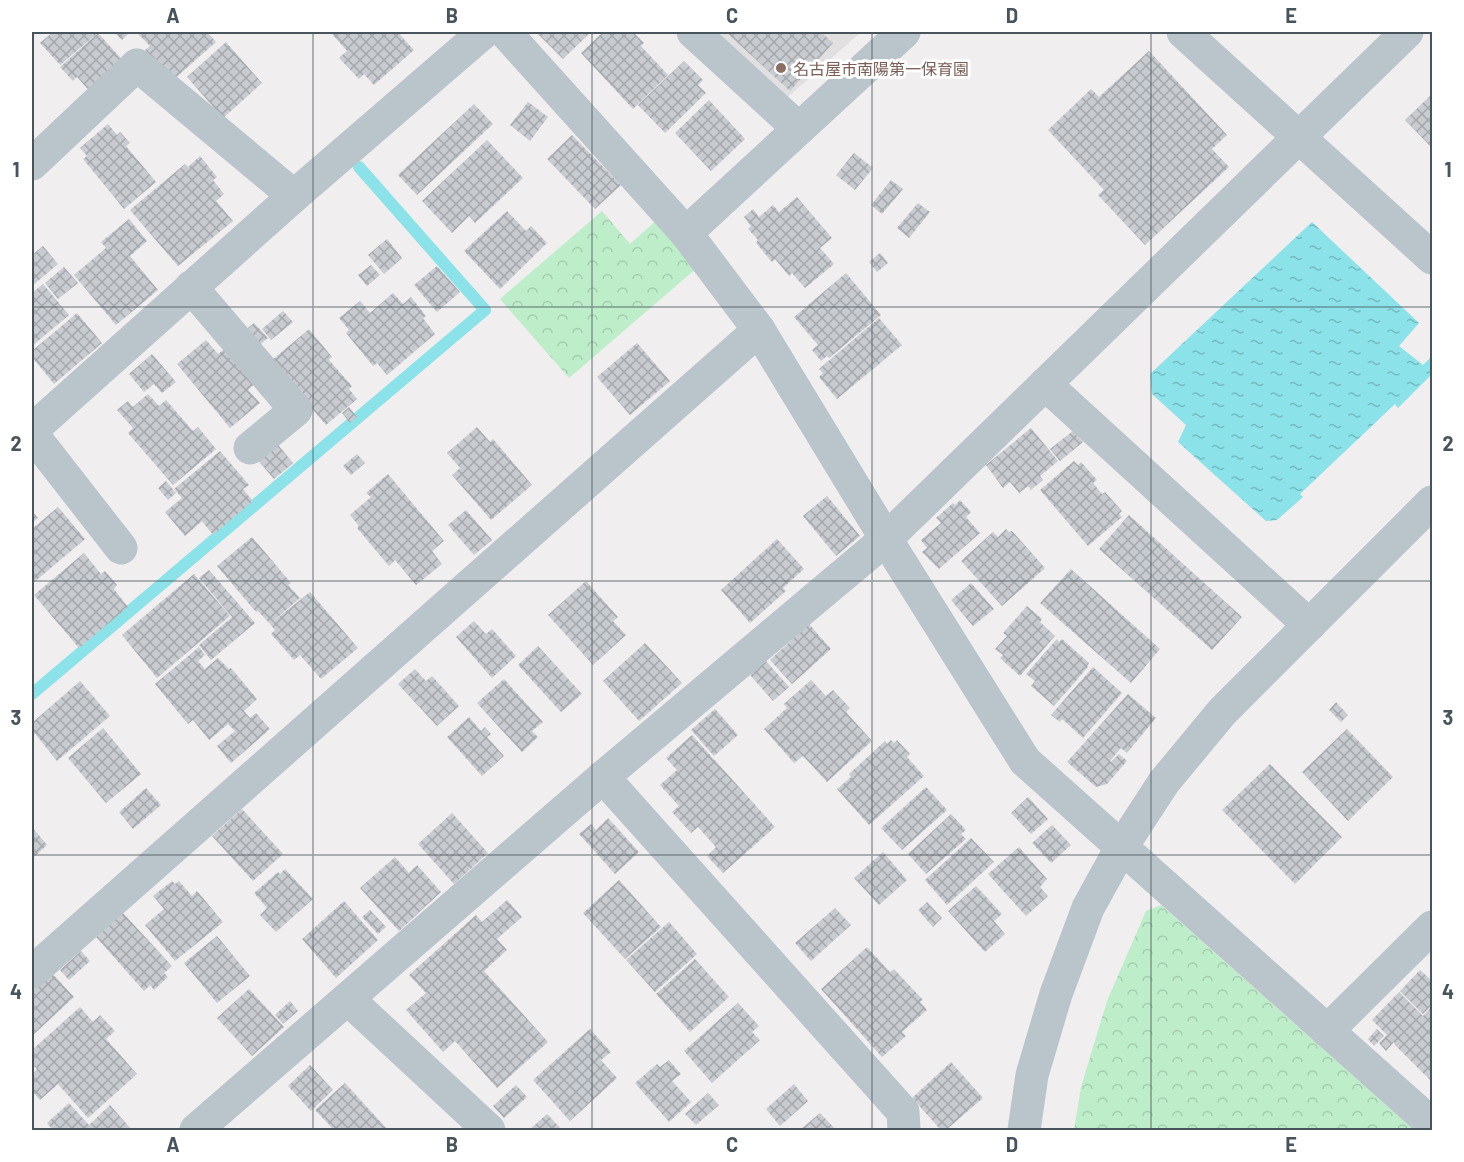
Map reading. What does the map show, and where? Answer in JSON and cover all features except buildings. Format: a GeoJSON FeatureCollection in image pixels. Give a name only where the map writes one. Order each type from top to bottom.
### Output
{"type":"FeatureCollection","features":[{"type":"Feature","properties":{"kind":"street"},"geometry":{"type":"LineString","coordinates":[[122,548],[32,432],[191,287],[484,32]]}},
{"type":"Feature","properties":{"kind":"street"},"geometry":{"type":"LineString","coordinates":[[505,32],[686,233],[759,330],[1025,762],[1432,1125]]}},
{"type":"Feature","properties":{"kind":"street"},"geometry":{"type":"LineString","coordinates":[[693,32],[798,128]]}},
{"type":"Feature","properties":{"kind":"street"},"geometry":{"type":"LineString","coordinates":[[686,233],[904,32]]}},
{"type":"Feature","properties":{"kind":"street"},"geometry":{"type":"LineString","coordinates":[[1183,32],[1432,258]]}},
{"type":"Feature","properties":{"kind":"street"},"geometry":{"type":"LineString","coordinates":[[196,1131],[603,777],[886,539],[1407,32]]}},
{"type":"Feature","properties":{"kind":"street"},"geometry":{"type":"LineString","coordinates":[[32,164],[138,65],[294,196]]}},
{"type":"Feature","properties":{"kind":"street"},"geometry":{"type":"LineString","coordinates":[[191,287],[296,410],[250,448]]}},
{"type":"Feature","properties":{"kind":"street"},"geometry":{"type":"LineString","coordinates":[[32,972],[759,330]]}},
{"type":"Feature","properties":{"kind":"street"},"geometry":{"type":"LineString","coordinates":[[1045,384],[1309,625]]}},
{"type":"Feature","properties":{"kind":"street"},"geometry":{"type":"LineString","coordinates":[[1024,1131],[1032,1075],[1056,994],[1088,908],[1121,848],[1164,782],[1222,712],[1432,502]]}},
{"type":"Feature","properties":{"kind":"street"},"geometry":{"type":"LineString","coordinates":[[603,777],[903,1112],[904,1131]]}},
{"type":"Feature","properties":{"kind":"street"},"geometry":{"type":"LineString","coordinates":[[1327,1031],[1432,927]]}},
{"type":"Feature","properties":{"kind":"street"},"geometry":{"type":"LineString","coordinates":[[348,999],[489,1131]]}},
{"type":"Feature","properties":{"kind":"shaded area","name":"名古屋市南陽第一保育園"},"geometry":{"type":"Polygon","coordinates":[[[702,32],[861,32],[780,104],[702,32]]]}},
{"type":"Feature","properties":{"kind":"green space"},"geometry":{"type":"Polygon","coordinates":[[[602,211],[630,244],[657,220],[698,267],[569,378],[500,299],[602,211]]]}},
{"type":"Feature","properties":{"kind":"green space"},"geometry":{"type":"Polygon","coordinates":[[[1161,905],[1414,1130],[1074,1130],[1081,1087],[1107,1001],[1146,911],[1161,905]]]}},
{"type":"Feature","properties":{"kind":"water"},"geometry":{"type":"Polygon","coordinates":[[[1312,222],[1419,323],[1399,346],[1423,365],[1432,356],[1432,374],[1398,408],[1395,404],[1300,494],[1303,497],[1277,520],[1266,521],[1178,442],[1186,425],[1152,394],[1150,374],[1312,222]]]}},
{"type":"Feature","properties":{"kind":"waterway"},"geometry":{"type":"LineString","coordinates":[[32,694],[485,310],[359,167]]}},
{"type":"Feature","properties":{"kind":"place","name":"名古屋市南陽第一保育園"},"geometry":{"type":"Point","coordinates":[781,68]}}]}
